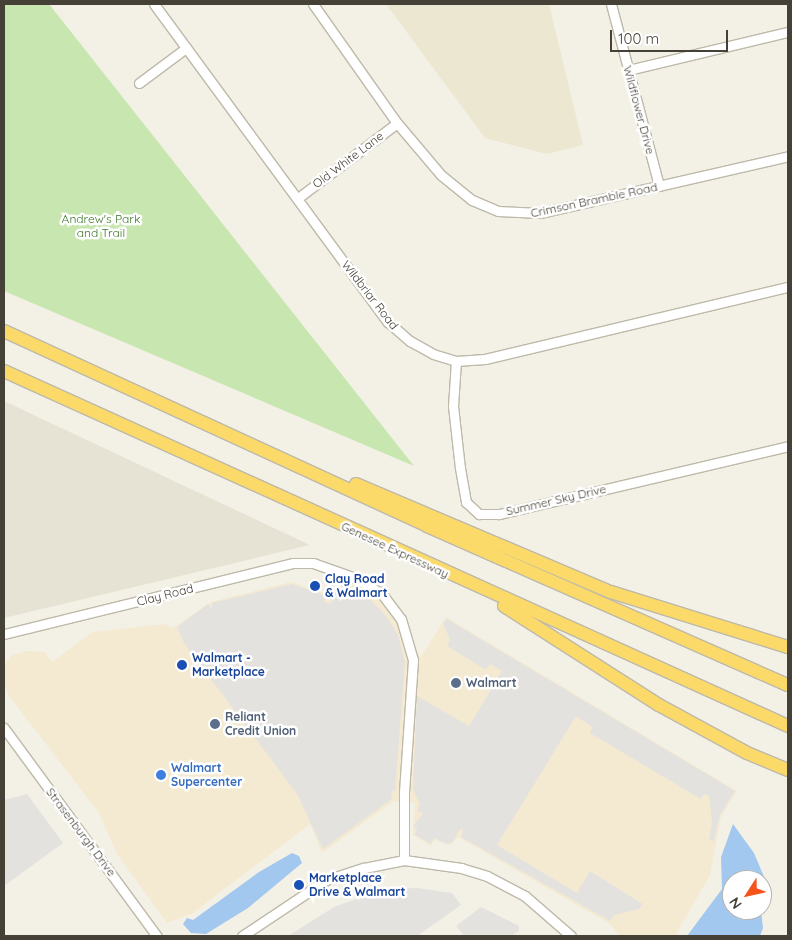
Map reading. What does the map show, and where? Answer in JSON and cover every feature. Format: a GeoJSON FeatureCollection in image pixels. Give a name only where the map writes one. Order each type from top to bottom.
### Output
{"type":"FeatureCollection","features":[{"type":"Feature","properties":{"kind":"highway"},"geometry":{"type":"LineString","coordinates":[[4,331],[428,526],[788,685]]}},
{"type":"Feature","properties":{"kind":"highway","name":"Genesee Expressway"},"geometry":{"type":"LineString","coordinates":[[4,371],[466,582],[788,726]]}},
{"type":"Feature","properties":{"kind":"highway"},"geometry":{"type":"LineString","coordinates":[[232,435],[451,522],[612,592],[788,647]]}},
{"type":"Feature","properties":{"kind":"highway"},"geometry":{"type":"LineString","coordinates":[[466,582],[659,705],[747,753],[788,770]]}},
{"type":"Feature","properties":{"kind":"street","name":"Wildbriar Road"},"geometry":{"type":"LineString","coordinates":[[154,4],[388,322],[421,348],[456,362]]}},
{"type":"Feature","properties":{"kind":"street","name":"Crimson Bramble Road"},"geometry":{"type":"LineString","coordinates":[[313,4],[397,123],[450,183],[472,200],[498,211],[540,213],[788,156]]}},
{"type":"Feature","properties":{"kind":"street","name":"Wildflower Drive"},"geometry":{"type":"LineString","coordinates":[[611,4],[659,186]]}},
{"type":"Feature","properties":{"kind":"street"},"geometry":{"type":"LineString","coordinates":[[628,70],[788,32]]}},
{"type":"Feature","properties":{"kind":"street"},"geometry":{"type":"LineString","coordinates":[[140,83],[186,48]]}},
{"type":"Feature","properties":{"kind":"street","name":"Old White Lane"},"geometry":{"type":"LineString","coordinates":[[298,198],[397,123]]}},
{"type":"Feature","properties":{"kind":"street"},"geometry":{"type":"LineString","coordinates":[[456,362],[512,353],[788,287]]}},
{"type":"Feature","properties":{"kind":"street","name":"Summer Sky Drive"},"geometry":{"type":"LineString","coordinates":[[456,362],[453,406],[460,468],[466,502],[479,514],[499,514],[788,446]]}},
{"type":"Feature","properties":{"kind":"street","name":"Clay Road"},"geometry":{"type":"LineString","coordinates":[[4,634],[294,563],[326,566],[382,594],[401,619],[414,660],[404,793],[404,860]]}},
{"type":"Feature","properties":{"kind":"street","name":"Strasenburgh Drive"},"geometry":{"type":"LineString","coordinates":[[4,728],[157,936]]}},
{"type":"Feature","properties":{"kind":"street"},"geometry":{"type":"LineString","coordinates":[[242,936],[326,880],[364,868],[404,860],[461,868],[487,876],[525,896],[571,936]]}},
{"type":"Feature","properties":{"kind":"shaded area"},"geometry":{"type":"Polygon","coordinates":[[[386,4],[549,4],[583,145],[547,154],[485,138],[386,4]]]}},
{"type":"Feature","properties":{"kind":"shaded area"},"geometry":{"type":"Polygon","coordinates":[[[4,401],[310,545],[4,618],[4,401]]]}},
{"type":"Feature","properties":{"kind":"shaded area"},"geometry":{"type":"Polygon","coordinates":[[[362,577],[397,608],[407,622],[420,658],[446,617],[737,791],[721,817],[710,875],[675,936],[619,936],[610,924],[458,837],[451,845],[434,840],[431,846],[413,835],[415,803],[394,801],[322,853],[310,824],[193,913],[167,923],[117,854],[99,813],[9,696],[4,683],[4,666],[12,655],[26,651],[45,652],[52,662],[93,632],[165,624],[173,628],[211,602],[291,582],[327,594],[345,582],[362,577]]]}},
{"type":"Feature","properties":{"kind":"shaded area"},"geometry":{"type":"Polygon","coordinates":[[[292,584],[326,596],[324,602],[328,604],[334,600],[330,595],[345,584],[349,590],[362,591],[386,616],[398,635],[405,662],[395,792],[392,790],[391,794],[393,798],[323,849],[297,794],[184,643],[177,627],[208,604],[212,609],[212,603],[292,584]]]}},
{"type":"Feature","properties":{"kind":"shaded area"},"geometry":{"type":"Polygon","coordinates":[[[447,619],[735,791],[720,815],[714,841],[709,840],[712,822],[709,796],[704,794],[701,799],[590,733],[592,727],[576,716],[497,845],[577,893],[590,871],[643,904],[639,909],[614,915],[610,921],[461,837],[463,830],[460,829],[453,841],[447,844],[434,838],[431,844],[415,835],[417,828],[413,826],[423,814],[417,811],[420,805],[413,789],[417,696],[469,726],[502,671],[490,664],[486,670],[447,646],[450,640],[443,623],[447,619]]]}},
{"type":"Feature","properties":{"kind":"shaded area"},"geometry":{"type":"Polygon","coordinates":[[[27,794],[63,843],[4,886],[4,800],[27,794]]]}},
{"type":"Feature","properties":{"kind":"shaded area"},"geometry":{"type":"Polygon","coordinates":[[[417,888],[452,893],[461,905],[417,936],[288,936],[334,907],[385,889],[417,888]]]}},
{"type":"Feature","properties":{"kind":"shaded area"},"geometry":{"type":"Polygon","coordinates":[[[481,907],[519,926],[519,931],[511,936],[464,936],[456,926],[481,907]]]}},
{"type":"Feature","properties":{"kind":"green space","name":"Andrew's Park and Trail"},"geometry":{"type":"Polygon","coordinates":[[[4,4],[49,4],[414,466],[4,291],[4,4]]]}},
{"type":"Feature","properties":{"kind":"water"},"geometry":{"type":"Polygon","coordinates":[[[733,824],[754,853],[761,870],[722,870],[722,889],[721,857],[733,824]]]}},
{"type":"Feature","properties":{"kind":"water"},"geometry":{"type":"Polygon","coordinates":[[[292,853],[299,856],[302,863],[248,908],[206,934],[191,933],[183,924],[187,918],[193,920],[259,872],[292,853]]]}},
{"type":"Feature","properties":{"kind":"water"},"geometry":{"type":"Polygon","coordinates":[[[722,889],[722,920],[762,920],[763,928],[760,936],[687,936],[722,889]]]}},
{"type":"Feature","properties":{"kind":"place","name":"Clay Road & Walmart"},"geometry":{"type":"Point","coordinates":[315,586]}},
{"type":"Feature","properties":{"kind":"place","name":"Walmart - Marketplace"},"geometry":{"type":"Point","coordinates":[182,665]}},
{"type":"Feature","properties":{"kind":"place","name":"Walmart"},"geometry":{"type":"Point","coordinates":[456,683]}},
{"type":"Feature","properties":{"kind":"place","name":"Reliant Credit Union"},"geometry":{"type":"Point","coordinates":[215,724]}},
{"type":"Feature","properties":{"kind":"place","name":"Walmart Supercenter"},"geometry":{"type":"Point","coordinates":[161,775]}},
{"type":"Feature","properties":{"kind":"place","name":"Marketplace Drive & Walmart"},"geometry":{"type":"Point","coordinates":[299,885]}}]}
